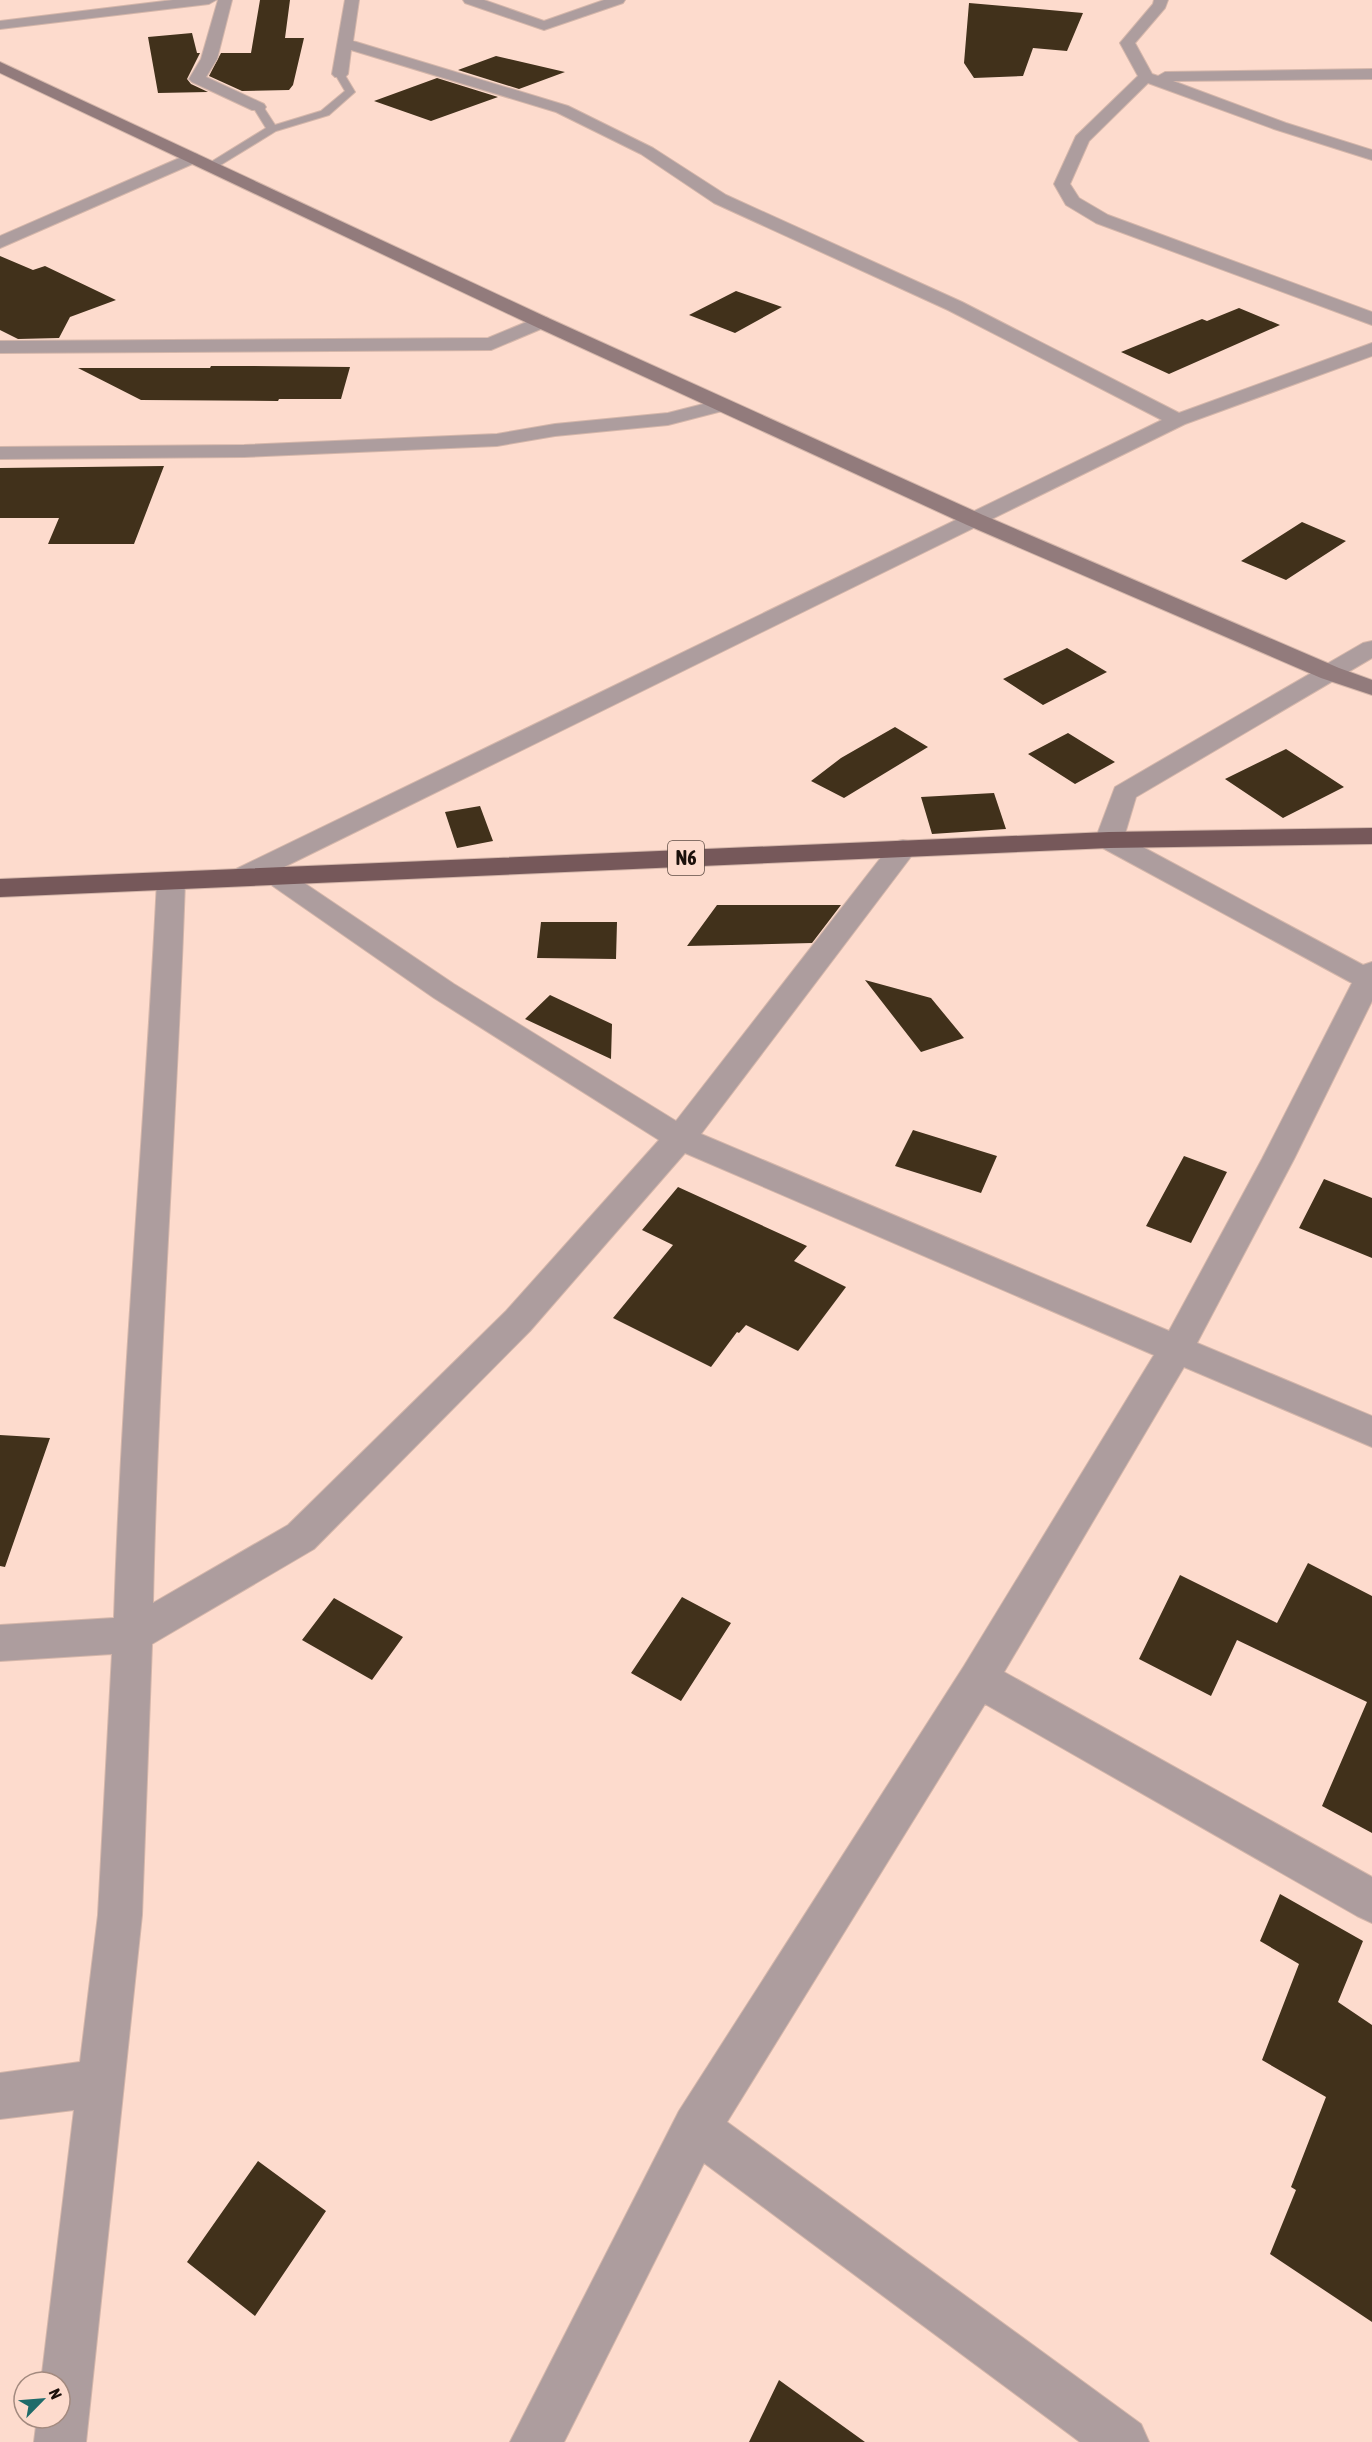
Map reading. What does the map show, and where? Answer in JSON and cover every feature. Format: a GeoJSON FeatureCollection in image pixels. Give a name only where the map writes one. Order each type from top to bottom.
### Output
{"type":"FeatureCollection","features":[{"type":"Feature","properties":{"kind":"highway","name":"N6"},"geometry":{"type":"LineString","coordinates":[[0,888],[1109,840],[1372,836]]}},
{"type":"Feature","properties":{"kind":"main road"},"geometry":{"type":"LineString","coordinates":[[0,67],[541,322],[975,520],[1330,673],[1372,688]]}},
{"type":"Feature","properties":{"kind":"street"},"geometry":{"type":"LineString","coordinates":[[0,25],[209,0]]}},
{"type":"Feature","properties":{"kind":"street"},"geometry":{"type":"LineString","coordinates":[[225,0],[209,58],[197,79],[258,107]]}},
{"type":"Feature","properties":{"kind":"street"},"geometry":{"type":"LineString","coordinates":[[340,74],[352,0]]}},
{"type":"Feature","properties":{"kind":"street"},"geometry":{"type":"LineString","coordinates":[[470,0],[544,26],[618,0]]}},
{"type":"Feature","properties":{"kind":"street"},"geometry":{"type":"LineString","coordinates":[[1161,0],[1160,5],[1128,43],[1146,77],[1280,126],[1372,155]]}},
{"type":"Feature","properties":{"kind":"street"},"geometry":{"type":"LineString","coordinates":[[345,43],[562,109],[647,151],[720,199],[955,306],[1178,420]]}},
{"type":"Feature","properties":{"kind":"street"},"geometry":{"type":"LineString","coordinates":[[1372,74],[1146,77],[1082,139],[1062,184],[1072,201],[1102,219],[1372,319]]}},
{"type":"Feature","properties":{"kind":"street"},"geometry":{"type":"LineString","coordinates":[[0,243],[191,158]]}},
{"type":"Feature","properties":{"kind":"street"},"geometry":{"type":"LineString","coordinates":[[0,347],[491,344],[541,322]]}},
{"type":"Feature","properties":{"kind":"street"},"geometry":{"type":"LineString","coordinates":[[242,877],[1178,420],[1372,349]]}},
{"type":"Feature","properties":{"kind":"street"},"geometry":{"type":"LineString","coordinates":[[0,453],[244,452],[497,440],[555,430],[668,418],[723,405]]}},
{"type":"Feature","properties":{"kind":"street"},"geometry":{"type":"LineString","coordinates":[[536,2442],[696,2128],[978,1679],[1178,1348],[1371,979],[1109,840],[1124,793],[1372,648]]}},
{"type":"Feature","properties":{"kind":"street"},"geometry":{"type":"LineString","coordinates":[[0,1643],[133,1635],[301,1537],[518,1322],[680,1138],[903,848]]}},
{"type":"Feature","properties":{"kind":"street"},"geometry":{"type":"LineString","coordinates":[[277,876],[444,991],[680,1138],[1372,1432]]}},
{"type":"Feature","properties":{"kind":"street"},"geometry":{"type":"LineString","coordinates":[[60,2442],[120,1915],[133,1635],[137,1482],[164,1056],[171,881]]}},
{"type":"Feature","properties":{"kind":"street"},"geometry":{"type":"LineString","coordinates":[[978,1679],[1372,1901]]}},
{"type":"Feature","properties":{"kind":"street"},"geometry":{"type":"LineString","coordinates":[[0,2096],[100,2083]]}},
{"type":"Feature","properties":{"kind":"street"},"geometry":{"type":"LineString","coordinates":[[696,2128],[1123,2442]]}},
{"type":"Feature","properties":{"kind":"lane"},"geometry":{"type":"LineString","coordinates":[[210,167],[272,129],[325,113],[350,92],[340,74]]}},
{"type":"Feature","properties":{"kind":"lane"},"geometry":{"type":"LineString","coordinates":[[258,107],[272,129]]}},
{"type":"Feature","properties":{"kind":"building"},"geometry":{"type":"Polygon","coordinates":[[[260,0],[290,0],[285,38],[304,38],[293,85],[289,90],[242,91],[209,76],[221,53],[251,53],[260,0]]]}},
{"type":"Feature","properties":{"kind":"building"},"geometry":{"type":"Polygon","coordinates":[[[969,3],[1083,13],[1067,51],[1033,48],[1023,76],[974,78],[964,63],[969,3]]]}},
{"type":"Feature","properties":{"kind":"building"},"geometry":{"type":"Polygon","coordinates":[[[192,33],[197,53],[200,53],[187,79],[191,84],[208,92],[158,93],[148,37],[192,33]]]}},
{"type":"Feature","properties":{"kind":"building"},"geometry":{"type":"Polygon","coordinates":[[[496,56],[565,72],[519,89],[458,70],[496,56]]]}},
{"type":"Feature","properties":{"kind":"building"},"geometry":{"type":"Polygon","coordinates":[[[437,78],[498,97],[431,121],[374,101],[437,78]]]}},
{"type":"Feature","properties":{"kind":"building"},"geometry":{"type":"Polygon","coordinates":[[[0,256],[33,270],[45,266],[116,300],[70,317],[59,338],[18,339],[0,330],[0,256]]]}},
{"type":"Feature","properties":{"kind":"building"},"geometry":{"type":"Polygon","coordinates":[[[736,291],[782,307],[735,333],[689,315],[736,291]]]}},
{"type":"Feature","properties":{"kind":"building"},"geometry":{"type":"Polygon","coordinates":[[[1239,308],[1280,325],[1169,374],[1121,352],[1202,319],[1207,321],[1239,308]]]}},
{"type":"Feature","properties":{"kind":"building"},"geometry":{"type":"Polygon","coordinates":[[[211,366],[350,367],[341,399],[279,399],[278,401],[141,400],[78,368],[210,368],[211,366]]]}},
{"type":"Feature","properties":{"kind":"building"},"geometry":{"type":"Polygon","coordinates":[[[164,466],[134,544],[48,544],[59,518],[0,518],[0,468],[164,466]]]}},
{"type":"Feature","properties":{"kind":"building"},"geometry":{"type":"Polygon","coordinates":[[[1302,522],[1346,541],[1286,580],[1241,561],[1302,522]]]}},
{"type":"Feature","properties":{"kind":"building"},"geometry":{"type":"Polygon","coordinates":[[[1067,648],[1107,672],[1043,705],[1003,679],[1067,648]]]}},
{"type":"Feature","properties":{"kind":"building"},"geometry":{"type":"Polygon","coordinates":[[[895,727],[928,747],[844,798],[811,781],[841,758],[895,727]]]}},
{"type":"Feature","properties":{"kind":"building"},"geometry":{"type":"Polygon","coordinates":[[[1068,733],[1115,762],[1075,784],[1028,754],[1068,733]]]}},
{"type":"Feature","properties":{"kind":"building"},"geometry":{"type":"Polygon","coordinates":[[[1286,749],[1344,787],[1283,818],[1225,779],[1286,749]]]}},
{"type":"Feature","properties":{"kind":"building"},"geometry":{"type":"Polygon","coordinates":[[[994,793],[1006,829],[932,834],[921,797],[994,793]]]}},
{"type":"Feature","properties":{"kind":"building"},"geometry":{"type":"Polygon","coordinates":[[[480,806],[493,841],[457,848],[445,812],[480,806]]]}},
{"type":"Feature","properties":{"kind":"building"},"geometry":{"type":"Polygon","coordinates":[[[717,905],[841,905],[812,943],[687,946],[717,905]]]}},
{"type":"Feature","properties":{"kind":"building"},"geometry":{"type":"Polygon","coordinates":[[[541,922],[617,922],[616,959],[537,958],[541,922]]]}},
{"type":"Feature","properties":{"kind":"building"},"geometry":{"type":"Polygon","coordinates":[[[865,980],[931,998],[964,1038],[921,1052],[865,980]]]}},
{"type":"Feature","properties":{"kind":"building"},"geometry":{"type":"Polygon","coordinates":[[[550,995],[612,1024],[611,1059],[525,1019],[550,995]]]}},
{"type":"Feature","properties":{"kind":"building"},"geometry":{"type":"Polygon","coordinates":[[[913,1130],[997,1156],[981,1193],[895,1166],[913,1130]]]}},
{"type":"Feature","properties":{"kind":"building"},"geometry":{"type":"Polygon","coordinates":[[[1184,1156],[1227,1172],[1191,1243],[1146,1226],[1184,1156]]]}},
{"type":"Feature","properties":{"kind":"building"},"geometry":{"type":"Polygon","coordinates":[[[1324,1179],[1372,1198],[1372,1258],[1299,1228],[1324,1179]]]}},
{"type":"Feature","properties":{"kind":"building"},"geometry":{"type":"Polygon","coordinates":[[[678,1187],[807,1246],[794,1261],[846,1287],[798,1351],[746,1325],[739,1333],[737,1332],[711,1367],[613,1318],[673,1245],[642,1230],[678,1187]]]}},
{"type":"Feature","properties":{"kind":"building"},"geometry":{"type":"Polygon","coordinates":[[[0,1435],[50,1438],[5,1567],[0,1566],[0,1435]]]}},
{"type":"Feature","properties":{"kind":"building"},"geometry":{"type":"Polygon","coordinates":[[[1308,1563],[1372,1596],[1372,1833],[1322,1806],[1367,1702],[1237,1640],[1211,1696],[1139,1659],[1180,1575],[1277,1623],[1308,1563]]]}},
{"type":"Feature","properties":{"kind":"building"},"geometry":{"type":"Polygon","coordinates":[[[682,1597],[731,1623],[681,1701],[631,1673],[682,1597]]]}},
{"type":"Feature","properties":{"kind":"building"},"geometry":{"type":"Polygon","coordinates":[[[334,1598],[403,1637],[372,1680],[302,1640],[334,1598]]]}},
{"type":"Feature","properties":{"kind":"building"},"geometry":{"type":"Polygon","coordinates":[[[1280,1894],[1363,1941],[1338,2002],[1372,2025],[1372,2322],[1270,2254],[1296,2190],[1291,2187],[1326,2097],[1262,2060],[1299,1964],[1260,1941],[1280,1894]]]}},
{"type":"Feature","properties":{"kind":"building"},"geometry":{"type":"Polygon","coordinates":[[[258,2161],[326,2211],[255,2316],[187,2262],[258,2161]]]}},
{"type":"Feature","properties":{"kind":"building"},"geometry":{"type":"Polygon","coordinates":[[[779,2380],[865,2442],[749,2442],[779,2380]]]}}]}
